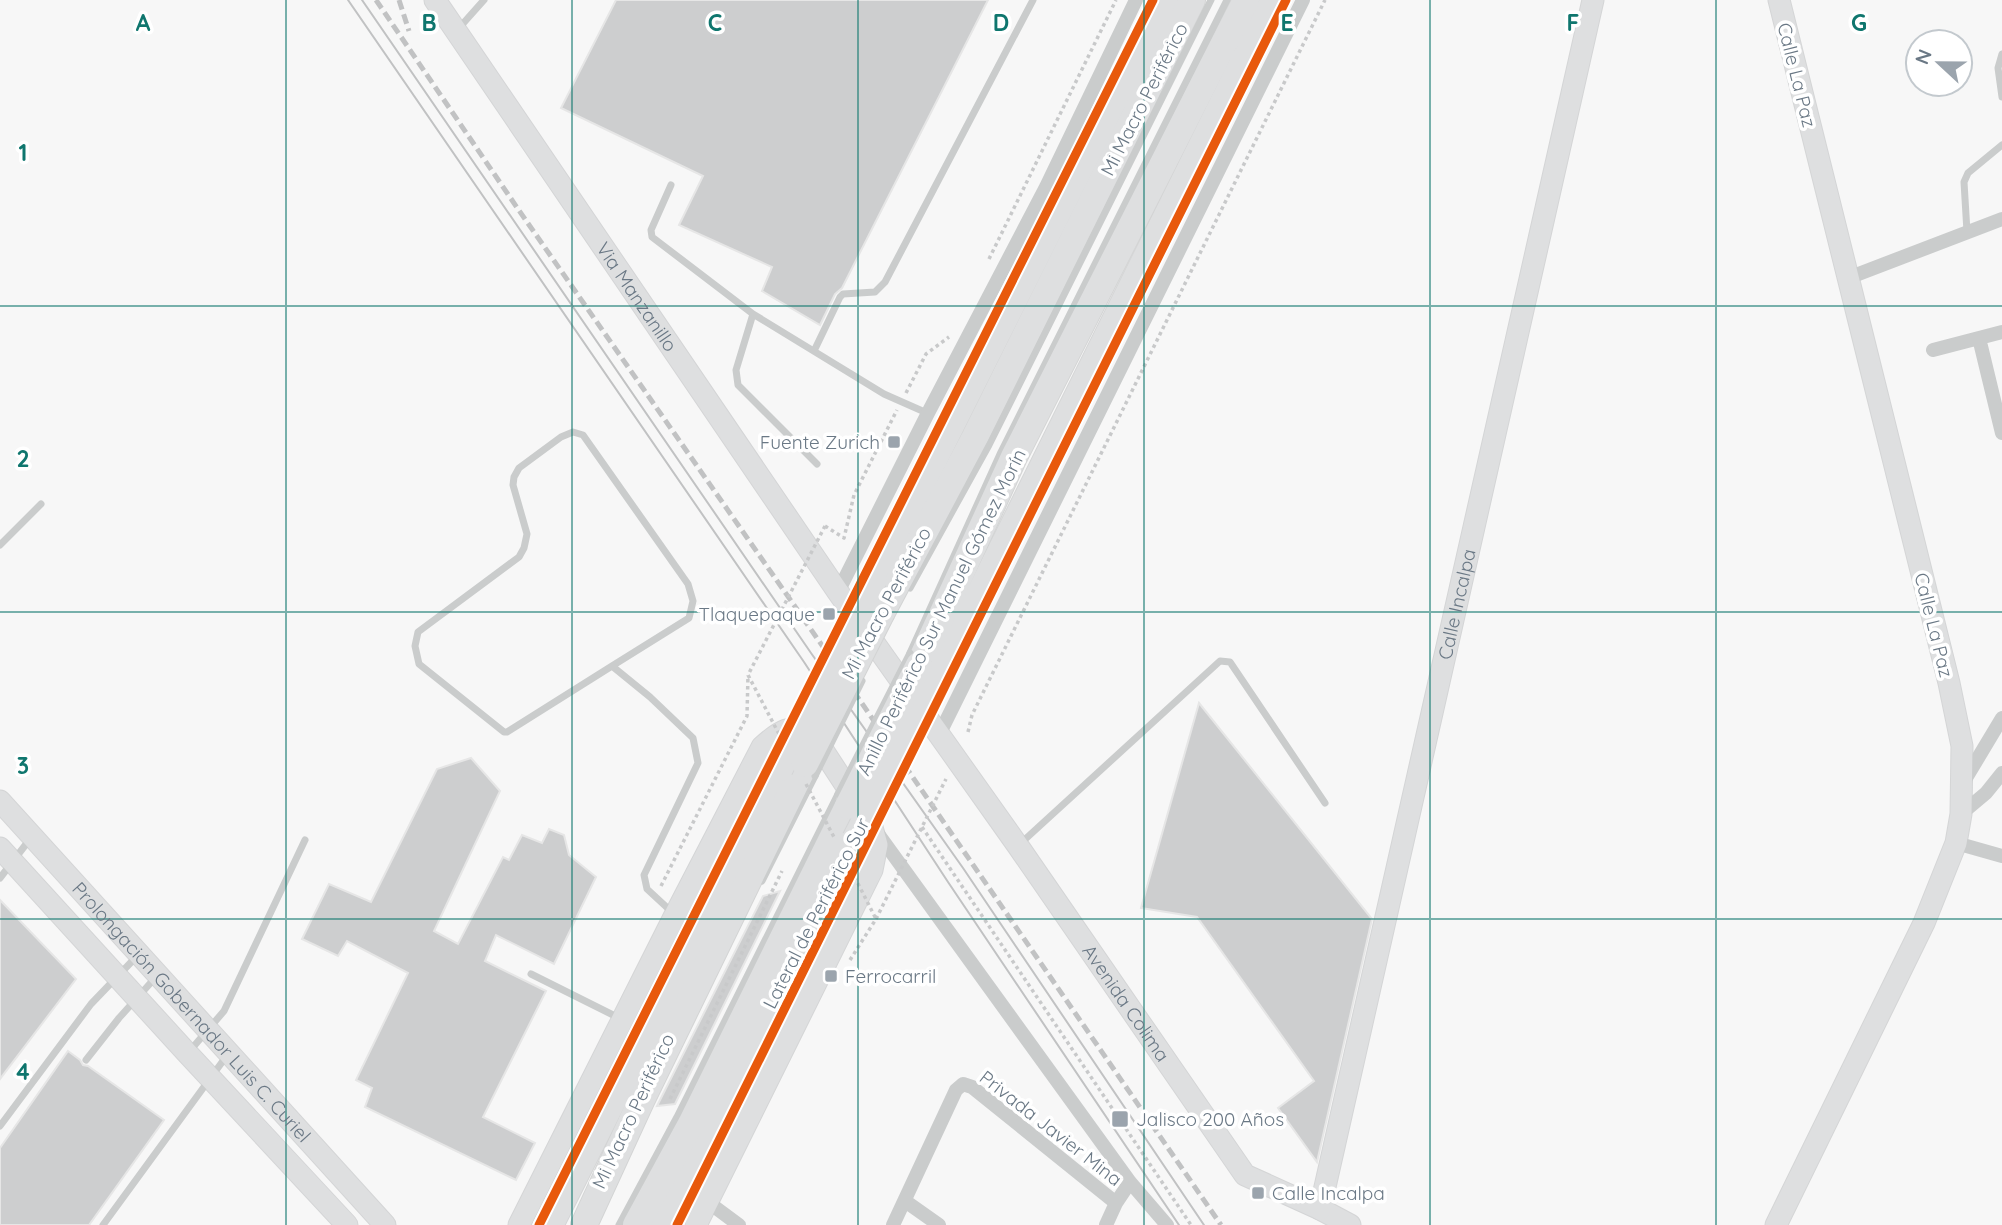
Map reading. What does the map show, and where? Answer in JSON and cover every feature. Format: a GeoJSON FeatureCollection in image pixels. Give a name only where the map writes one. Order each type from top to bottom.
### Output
{"type":"FeatureCollection","features":[{"type":"Feature","properties":{"kind":"highway"},"geometry":{"type":"LineString","coordinates":[[584,1225],[794,763],[890,615],[975,437],[1192,0]]}},
{"type":"Feature","properties":{"kind":"highway","name":"Anillo Periférico Sur Manuel Gómez Morín"},"geometry":{"type":"LineString","coordinates":[[636,1225],[698,1110],[843,800],[923,661],[1014,457],[1246,0]]}},
{"type":"Feature","properties":{"kind":"street","name":"Via Manzanillo"},"geometry":{"type":"LineString","coordinates":[[435,0],[838,593],[939,735]]}},
{"type":"Feature","properties":{"kind":"street"},"geometry":{"type":"LineString","coordinates":[[838,593],[1046,187],[1136,0]]}},
{"type":"Feature","properties":{"kind":"street"},"geometry":{"type":"LineString","coordinates":[[553,1225],[794,763],[876,581],[1167,0]]}},
{"type":"Feature","properties":{"kind":"street","name":"Lateral de Periférico Sur"},"geometry":{"type":"LineString","coordinates":[[661,1225],[857,847],[923,661],[1271,0]]}},
{"type":"Feature","properties":{"kind":"street"},"geometry":{"type":"LineString","coordinates":[[939,735],[1303,0]]}},
{"type":"Feature","properties":{"kind":"street","name":"Calle Incalpa"},"geometry":{"type":"LineString","coordinates":[[1320,1209],[1593,0]]}},
{"type":"Feature","properties":{"kind":"street","name":"Calle La Paz"},"geometry":{"type":"LineString","coordinates":[[1776,1225],[1924,923],[1956,843],[1963,783],[1962,746],[1949,683],[1779,0]]}},
{"type":"Feature","properties":{"kind":"street"},"geometry":{"type":"LineString","coordinates":[[1848,278],[2002,219]]}},
{"type":"Feature","properties":{"kind":"street"},"geometry":{"type":"LineString","coordinates":[[1933,350],[2002,332]]}},
{"type":"Feature","properties":{"kind":"street"},"geometry":{"type":"LineString","coordinates":[[1979,338],[2002,433]]}},
{"type":"Feature","properties":{"kind":"street"},"geometry":{"type":"LineString","coordinates":[[1963,783],[2002,718]]}},
{"type":"Feature","properties":{"kind":"street"},"geometry":{"type":"LineString","coordinates":[[519,1225],[762,747],[778,732],[806,729],[813,735],[871,824],[1130,1182],[1167,1225]]}},
{"type":"Feature","properties":{"kind":"street","name":"Avenida Colima"},"geometry":{"type":"LineString","coordinates":[[939,735],[1245,1175],[1350,1225]]}},
{"type":"Feature","properties":{"kind":"street"},"geometry":{"type":"LineString","coordinates":[[1961,814],[1986,793],[2002,773]]}},
{"type":"Feature","properties":{"kind":"street","name":"Prolongación Gobernador Luis C. Curiel"},"geometry":{"type":"LineString","coordinates":[[0,800],[385,1225]]}},
{"type":"Feature","properties":{"kind":"street"},"geometry":{"type":"LineString","coordinates":[[696,1225],[872,870],[877,845],[871,824]]}},
{"type":"Feature","properties":{"kind":"street"},"geometry":{"type":"LineString","coordinates":[[1956,843],[2002,856]]}},
{"type":"Feature","properties":{"kind":"street","name":"Prolongación Gobernador Luis C. Curiel"},"geometry":{"type":"LineString","coordinates":[[4,862],[118,977],[348,1225]]}},
{"type":"Feature","properties":{"kind":"street","name":"Privada Javier Mina"},"geometry":{"type":"LineString","coordinates":[[905,1201],[956,1090],[962,1084],[972,1087],[1116,1203]]}},
{"type":"Feature","properties":{"kind":"street"},"geometry":{"type":"LineString","coordinates":[[1106,1225],[1130,1182]]}},
{"type":"Feature","properties":{"kind":"street"},"geometry":{"type":"LineString","coordinates":[[893,1225],[905,1201],[939,1225]]}},
{"type":"Feature","properties":{"kind":"street"},"geometry":{"type":"LineString","coordinates":[[708,1202],[739,1225]]}},
{"type":"Feature","properties":{"kind":"lane"},"geometry":{"type":"LineString","coordinates":[[456,32],[484,0]]}},
{"type":"Feature","properties":{"kind":"lane"},"geometry":{"type":"LineString","coordinates":[[814,351],[843,294],[875,292],[885,282],[1033,0]]}},
{"type":"Feature","properties":{"kind":"lane","name":"Mi Macro Periférico"},"geometry":{"type":"LineString","coordinates":[[873,659],[890,615],[989,445],[1211,0]]}},
{"type":"Feature","properties":{"kind":"lane","name":"Mi Macro Periférico"},"geometry":{"type":"LineString","coordinates":[[923,661],[1001,452],[1227,0]]}},
{"type":"Feature","properties":{"kind":"lane"},"geometry":{"type":"LineString","coordinates":[[2002,54],[1998,68],[2002,97]]}},
{"type":"Feature","properties":{"kind":"lane"},"geometry":{"type":"LineString","coordinates":[[1967,233],[1964,182],[1968,173],[2002,145]]}},
{"type":"Feature","properties":{"kind":"lane"},"geometry":{"type":"LineString","coordinates":[[671,185],[650,230],[652,237],[753,314],[884,394],[928,413]]}},
{"type":"Feature","properties":{"kind":"lane"},"geometry":{"type":"LineString","coordinates":[[753,314],[736,370],[738,385],[817,464]]}},
{"type":"Feature","properties":{"kind":"lane"},"geometry":{"type":"LineString","coordinates":[[573,432],[583,435],[688,584],[693,601],[689,618],[612,666],[504,732],[419,664],[415,646],[418,632],[519,557],[527,534],[513,485],[514,477],[519,468],[561,437],[573,432]]}},
{"type":"Feature","properties":{"kind":"lane"},"geometry":{"type":"LineString","coordinates":[[0,545],[41,504]]}},
{"type":"Feature","properties":{"kind":"lane"},"geometry":{"type":"LineString","coordinates":[[1018,846],[1220,661],[1230,662],[1325,803]]}},
{"type":"Feature","properties":{"kind":"lane"},"geometry":{"type":"LineString","coordinates":[[612,666],[693,738],[698,763],[644,875],[647,889],[675,915]]}},
{"type":"Feature","properties":{"kind":"lane","name":"Mi Macro Periférico"},"geometry":{"type":"LineString","coordinates":[[760,886],[794,763],[867,670]]}},
{"type":"Feature","properties":{"kind":"lane","name":"Mi Macro Periférico"},"geometry":{"type":"LineString","coordinates":[[619,1225],[843,800]]}},
{"type":"Feature","properties":{"kind":"lane"},"geometry":{"type":"LineString","coordinates":[[4,862],[33,835]]}},
{"type":"Feature","properties":{"kind":"lane"},"geometry":{"type":"LineString","coordinates":[[187,1053],[224,1011],[306,840]]}},
{"type":"Feature","properties":{"kind":"lane"},"geometry":{"type":"LineString","coordinates":[[0,1126],[91,1004],[139,954]]}},
{"type":"Feature","properties":{"kind":"lane"},"geometry":{"type":"LineString","coordinates":[[531,974],[623,1020]]}},
{"type":"Feature","properties":{"kind":"lane"},"geometry":{"type":"LineString","coordinates":[[86,1060],[158,975]]}},
{"type":"Feature","properties":{"kind":"lane"},"geometry":{"type":"LineString","coordinates":[[103,1225],[229,1054]]}},
{"type":"Feature","properties":{"kind":"path"},"geometry":{"type":"LineString","coordinates":[[988,261],[1116,0]]}},
{"type":"Feature","properties":{"kind":"path"},"geometry":{"type":"LineString","coordinates":[[968,732],[972,715],[1325,0]]}},
{"type":"Feature","properties":{"kind":"path"},"geometry":{"type":"LineString","coordinates":[[946,779],[876,919],[748,675],[825,526],[844,538],[854,495],[926,354],[951,335]]}},
{"type":"Feature","properties":{"kind":"path"},"geometry":{"type":"LineString","coordinates":[[791,723],[794,763]]}},
{"type":"Feature","properties":{"kind":"path"},"geometry":{"type":"LineString","coordinates":[[809,811],[814,799]]}},
{"type":"Feature","properties":{"kind":"path"},"geometry":{"type":"LineString","coordinates":[[922,827],[1191,1225]]}},
{"type":"Feature","properties":{"kind":"path"},"geometry":{"type":"LineString","coordinates":[[848,880],[857,847]]}},
{"type":"Feature","properties":{"kind":"path"},"geometry":{"type":"LineString","coordinates":[[670,1099],[783,869]]}},
{"type":"Feature","properties":{"kind":"building"},"geometry":{"type":"Polygon","coordinates":[[[616,0],[988,0],[842,288],[835,294],[820,325],[762,291],[772,267],[679,225],[703,176],[561,108],[616,0]]]}},
{"type":"Feature","properties":{"kind":"building"},"geometry":{"type":"Polygon","coordinates":[[[1199,703],[1372,919],[1317,1162],[1278,1108],[1314,1081],[1197,917],[1141,908],[1199,703]]]}},
{"type":"Feature","properties":{"kind":"building"},"geometry":{"type":"Polygon","coordinates":[[[471,758],[500,791],[434,931],[458,944],[503,857],[509,860],[522,835],[542,843],[549,829],[564,835],[569,855],[596,877],[554,964],[496,935],[485,961],[546,991],[483,1117],[535,1143],[516,1180],[365,1107],[372,1088],[356,1080],[408,973],[347,941],[338,956],[302,939],[329,884],[371,902],[437,769],[471,758]]]}},
{"type":"Feature","properties":{"kind":"building"},"geometry":{"type":"Polygon","coordinates":[[[780,891],[675,1104],[657,1106],[763,896],[780,891]]]}},
{"type":"Feature","properties":{"kind":"building"},"geometry":{"type":"Polygon","coordinates":[[[0,900],[76,979],[0,1079],[0,900]]]}},
{"type":"Feature","properties":{"kind":"building"},"geometry":{"type":"Polygon","coordinates":[[[68,1051],[83,1065],[164,1120],[89,1225],[0,1225],[0,1148],[68,1051]]]}},
{"type":"Feature","properties":{"kind":"tram line"},"geometry":{"type":"LineString","coordinates":[[348,0],[804,662],[948,882],[1179,1225]]}},
{"type":"Feature","properties":{"kind":"tram line"},"geometry":{"type":"LineString","coordinates":[[362,0],[811,653],[963,868],[1204,1225]]}},
{"type":"Feature","properties":{"kind":"railway"},"geometry":{"type":"LineString","coordinates":[[376,0],[1221,1225]]}},
{"type":"Feature","properties":{"kind":"railway"},"geometry":{"type":"LineString","coordinates":[[399,0],[409,31]]}},
{"type":"Feature","properties":{"kind":"cycle path"},"geometry":{"type":"LineString","coordinates":[[539,1225],[1153,0]]}},
{"type":"Feature","properties":{"kind":"cycle path"},"geometry":{"type":"LineString","coordinates":[[677,1225],[1286,0]]}},
{"type":"Feature","properties":{"kind":"place","name":"Fuente Zurich"},"geometry":{"type":"Point","coordinates":[894,442]}},
{"type":"Feature","properties":{"kind":"place","name":"Tlaquepaque"},"geometry":{"type":"Point","coordinates":[829,614]}},
{"type":"Feature","properties":{"kind":"place","name":"Ferrocarril"},"geometry":{"type":"Point","coordinates":[831,976]}},
{"type":"Feature","properties":{"kind":"place","name":"Jalisco 200 Años"},"geometry":{"type":"Point","coordinates":[1120,1119]}},
{"type":"Feature","properties":{"kind":"place","name":"Calle Incalpa"},"geometry":{"type":"Point","coordinates":[1258,1193]}}]}
